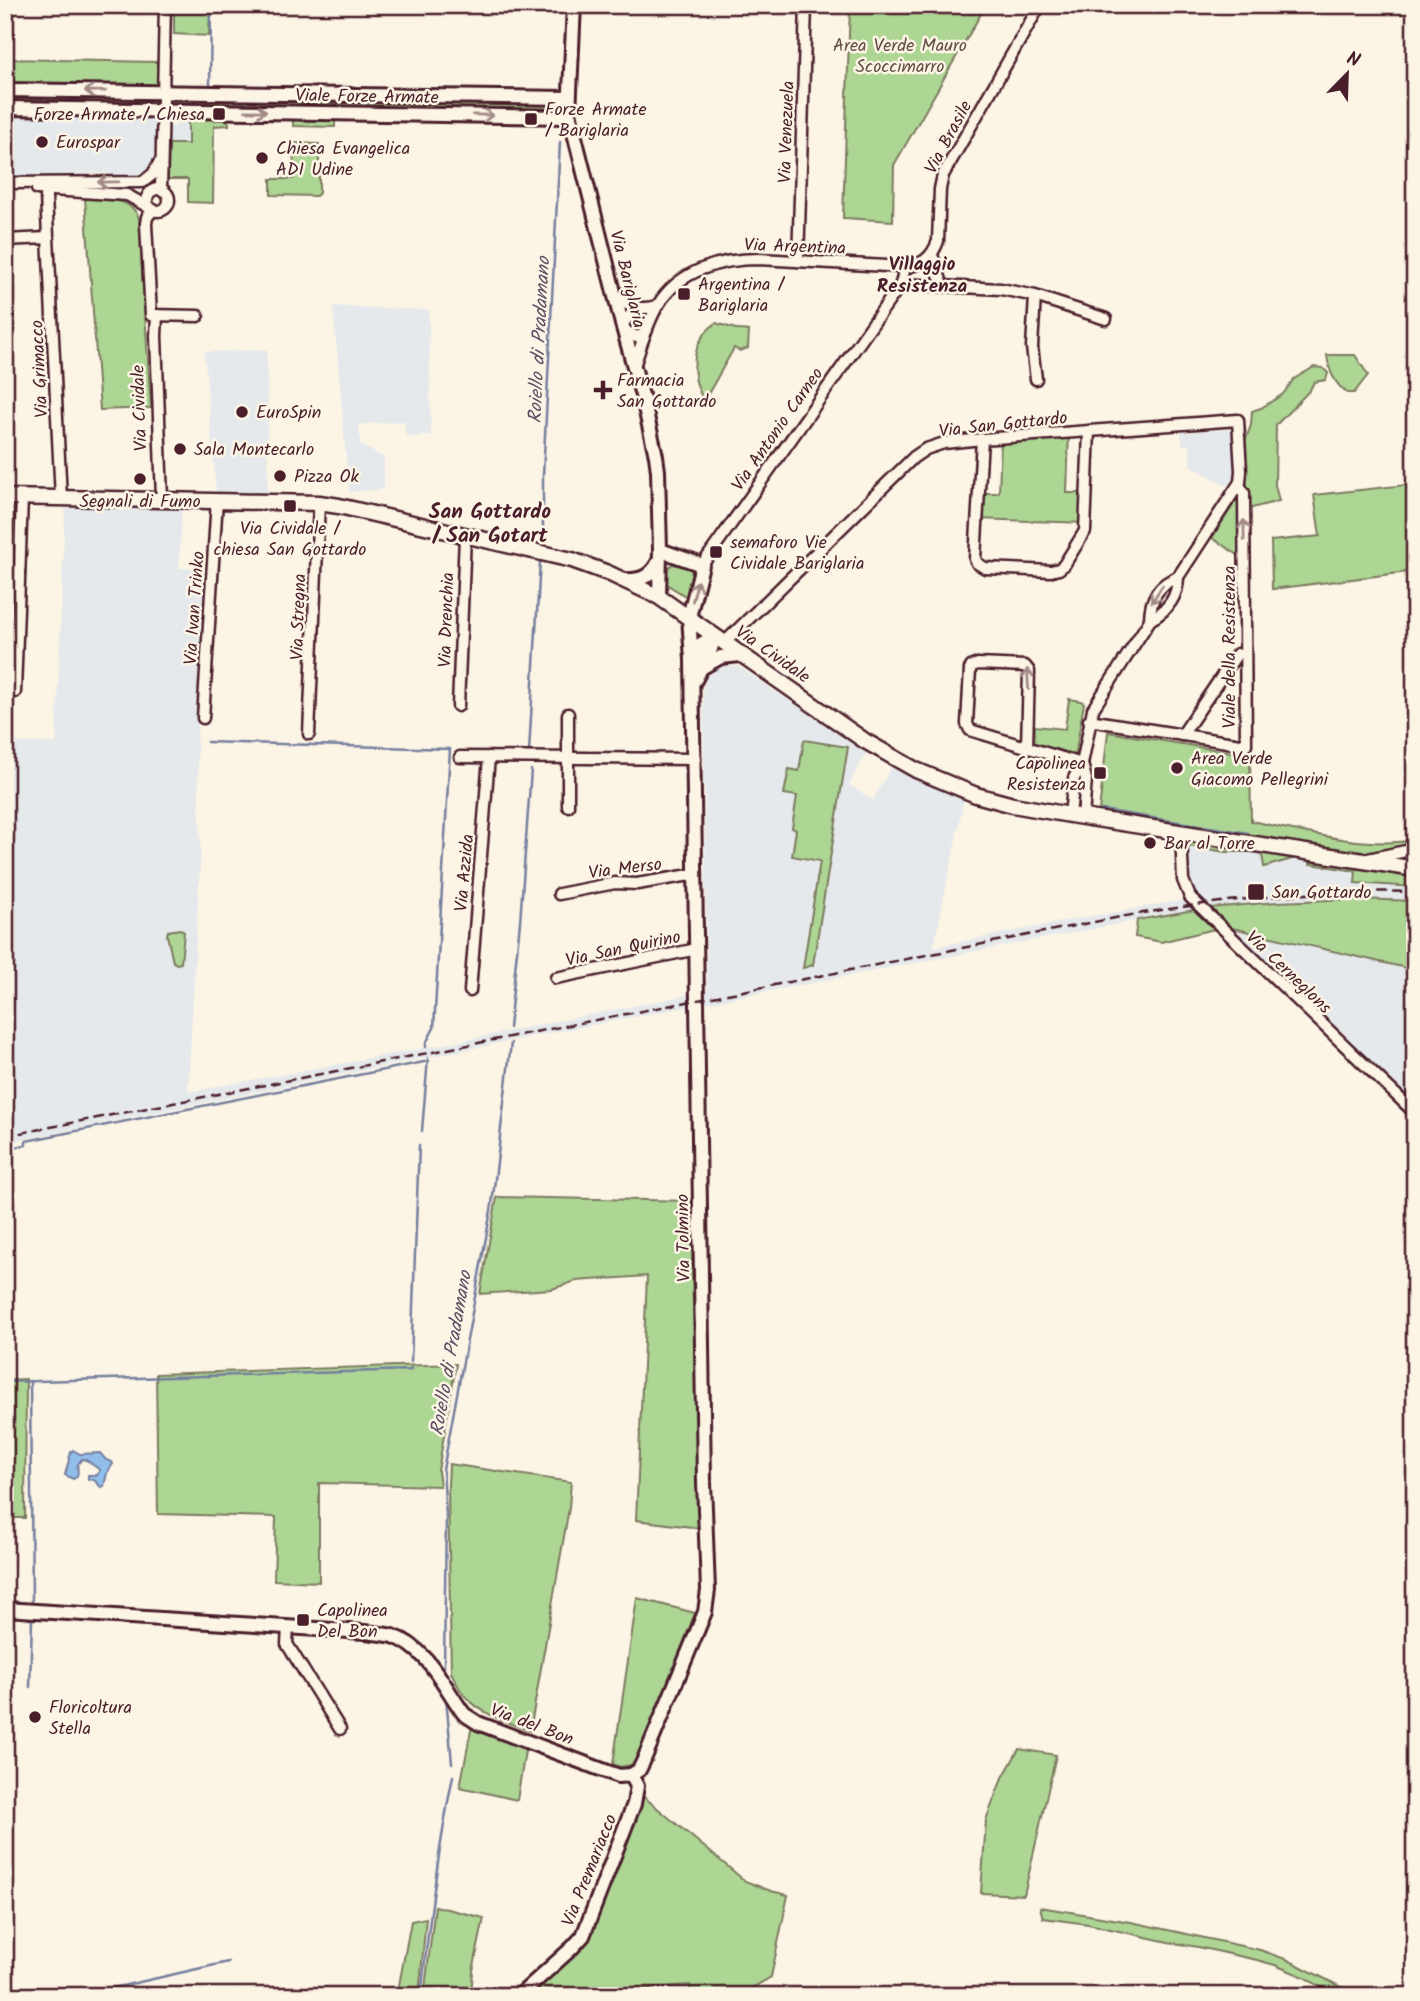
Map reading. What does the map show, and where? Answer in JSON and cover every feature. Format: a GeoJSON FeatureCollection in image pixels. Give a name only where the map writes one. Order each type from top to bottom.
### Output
{"type":"FeatureCollection","features":[{"type":"Feature","properties":{"kind":"main road","name":"Via Cividale"},"geometry":{"type":"LineString","coordinates":[[5,497],[319,503],[572,559],[659,597],[865,741],[916,770],[961,790],[994,801],[1077,816],[1415,869]]}},
{"type":"Feature","properties":{"kind":"street"},"geometry":{"type":"LineString","coordinates":[[160,190],[165,5]]}},
{"type":"Feature","properties":{"kind":"street","name":"Via Bariglaria"},"geometry":{"type":"LineString","coordinates":[[574,5],[568,98],[570,117],[643,399],[657,464],[659,597]]}},
{"type":"Feature","properties":{"kind":"street","name":"Via Venezuela"},"geometry":{"type":"LineString","coordinates":[[798,261],[806,5]]}},
{"type":"Feature","properties":{"kind":"street","name":"Via Brasile"},"geometry":{"type":"LineString","coordinates":[[932,255],[938,241],[943,175],[1040,5]]}},
{"type":"Feature","properties":{"kind":"street","name":"Viale Forze Armate"},"geometry":{"type":"LineString","coordinates":[[5,90],[568,98]]}},
{"type":"Feature","properties":{"kind":"street","name":"Viale Forze Armate"},"geometry":{"type":"LineString","coordinates":[[5,108],[570,117]]}},
{"type":"Feature","properties":{"kind":"street"},"geometry":{"type":"LineString","coordinates":[[5,185],[143,182],[156,171],[162,156]]}},
{"type":"Feature","properties":{"kind":"street"},"geometry":{"type":"LineString","coordinates":[[5,185],[127,195],[152,209],[163,210],[168,205],[168,196],[160,190],[153,191],[148,196],[152,209]]}},
{"type":"Feature","properties":{"kind":"street","name":"Via Grimacco"},"geometry":{"type":"LineString","coordinates":[[46,196],[61,498]]}},
{"type":"Feature","properties":{"kind":"street","name":"Via Cividale"},"geometry":{"type":"LineString","coordinates":[[152,209],[146,224],[151,315],[157,315],[162,499]]}},
{"type":"Feature","properties":{"kind":"street"},"geometry":{"type":"LineString","coordinates":[[8,240],[48,238]]}},
{"type":"Feature","properties":{"kind":"street"},"geometry":{"type":"LineString","coordinates":[[905,267],[918,265],[932,255],[943,286]]}},
{"type":"Feature","properties":{"kind":"street","name":"Via Argentina"},"geometry":{"type":"LineString","coordinates":[[634,367],[657,306],[673,286],[718,263],[736,259],[905,267]]}},
{"type":"Feature","properties":{"kind":"street","name":"Via Antonio Carneo"},"geometry":{"type":"LineString","coordinates":[[689,617],[702,565],[901,284],[905,267]]}},
{"type":"Feature","properties":{"kind":"street"},"geometry":{"type":"LineString","coordinates":[[901,284],[1001,289],[1035,296],[1106,319]]}},
{"type":"Feature","properties":{"kind":"street"},"geometry":{"type":"LineString","coordinates":[[1035,296],[1032,346],[1036,379]]}},
{"type":"Feature","properties":{"kind":"street"},"geometry":{"type":"LineString","coordinates":[[615,299],[637,308],[657,306]]}},
{"type":"Feature","properties":{"kind":"street"},"geometry":{"type":"LineString","coordinates":[[637,308],[622,324],[626,331],[636,337],[647,330]]}},
{"type":"Feature","properties":{"kind":"street"},"geometry":{"type":"LineString","coordinates":[[157,315],[198,316]]}},
{"type":"Feature","properties":{"kind":"street","name":"Via San Gottardo"},"geometry":{"type":"LineString","coordinates":[[719,640],[914,457],[926,449],[944,443],[982,439],[1238,420]]}},
{"type":"Feature","properties":{"kind":"street","name":"Viale della Resistenza"},"geometry":{"type":"LineString","coordinates":[[1089,720],[1246,745],[1244,493],[1238,485],[1241,471],[1238,420]]}},
{"type":"Feature","properties":{"kind":"street"},"geometry":{"type":"LineString","coordinates":[[982,439],[977,563],[985,568],[1051,571],[1064,565],[1085,531],[1089,431]]}},
{"type":"Feature","properties":{"kind":"street"},"geometry":{"type":"LineString","coordinates":[[1150,620],[1150,604],[1165,582],[1178,576],[1238,485]]}},
{"type":"Feature","properties":{"kind":"street"},"geometry":{"type":"LineString","coordinates":[[15,692],[22,497]]}},
{"type":"Feature","properties":{"kind":"street","name":"Via Ivan Trinko"},"geometry":{"type":"LineString","coordinates":[[202,718],[217,500]]}},
{"type":"Feature","properties":{"kind":"street","name":"Via Stregna"},"geometry":{"type":"LineString","coordinates":[[309,734],[319,503]]}},
{"type":"Feature","properties":{"kind":"street","name":"Via Drenchia"},"geometry":{"type":"LineString","coordinates":[[458,706],[465,536]]}},
{"type":"Feature","properties":{"kind":"street"},"geometry":{"type":"LineString","coordinates":[[622,579],[639,580],[648,577],[655,570],[660,555],[702,565]]}},
{"type":"Feature","properties":{"kind":"street"},"geometry":{"type":"LineString","coordinates":[[1077,816],[1086,779],[1082,764],[1089,720],[1096,703],[1150,620],[1163,612],[1178,590],[1178,576]]}},
{"type":"Feature","properties":{"kind":"street","name":"Via Tolmino"},"geometry":{"type":"LineString","coordinates":[[631,1775],[639,1770],[643,1762],[705,1612],[708,1590],[704,1482],[696,874],[696,664],[689,617]]}},
{"type":"Feature","properties":{"kind":"street","name":"Via Tolmino"},"geometry":{"type":"LineString","coordinates":[[696,664],[719,640]]}},
{"type":"Feature","properties":{"kind":"street","name":"Viale della Resistenza"},"geometry":{"type":"LineString","coordinates":[[1182,735],[1237,654]]}},
{"type":"Feature","properties":{"kind":"street"},"geometry":{"type":"LineString","coordinates":[[696,664],[740,655]]}},
{"type":"Feature","properties":{"kind":"street"},"geometry":{"type":"LineString","coordinates":[[1027,747],[1029,669],[1025,666],[972,666],[968,729],[1082,764]]}},
{"type":"Feature","properties":{"kind":"street"},"geometry":{"type":"LineString","coordinates":[[568,714],[568,806]]}},
{"type":"Feature","properties":{"kind":"street"},"geometry":{"type":"LineString","coordinates":[[460,757],[695,759]]}},
{"type":"Feature","properties":{"kind":"street","name":"Via Azzida"},"geometry":{"type":"LineString","coordinates":[[470,991],[489,757]]}},
{"type":"Feature","properties":{"kind":"street","name":"Via Cerneglons"},"geometry":{"type":"LineString","coordinates":[[1181,833],[1183,880],[1190,897],[1415,1113]]}},
{"type":"Feature","properties":{"kind":"street","name":"Via Cividale"},"geometry":{"type":"LineString","coordinates":[[1357,861],[1415,849]]}},
{"type":"Feature","properties":{"kind":"street","name":"Via Merso"},"geometry":{"type":"LineString","coordinates":[[559,894],[615,883],[637,884],[696,874]]}},
{"type":"Feature","properties":{"kind":"street","name":"Via San Quirino"},"geometry":{"type":"LineString","coordinates":[[556,978],[697,949]]}},
{"type":"Feature","properties":{"kind":"street","name":"Via del Bon"},"geometry":{"type":"LineString","coordinates":[[5,1609],[365,1632],[391,1636],[416,1651],[430,1664],[470,1719],[619,1776],[631,1775]]}},
{"type":"Feature","properties":{"kind":"street"},"geometry":{"type":"LineString","coordinates":[[288,1627],[287,1644],[340,1729]]}},
{"type":"Feature","properties":{"kind":"street","name":"Via Premariacco"},"geometry":{"type":"LineString","coordinates":[[519,1996],[572,1948],[587,1928],[634,1804],[637,1786],[631,1775]]}},
{"type":"Feature","properties":{"kind":"shaded area"},"geometry":{"type":"Polygon","coordinates":[[[5,113],[151,116],[156,123],[158,155],[150,171],[137,176],[91,173],[84,178],[5,177],[5,113]]]}},
{"type":"Feature","properties":{"kind":"shaded area"},"geometry":{"type":"Polygon","coordinates":[[[181,116],[188,116],[188,144],[169,144],[169,127],[174,127],[181,116]]]}},
{"type":"Feature","properties":{"kind":"shaded area"},"geometry":{"type":"Polygon","coordinates":[[[333,306],[429,310],[431,436],[406,437],[404,421],[359,425],[361,445],[384,458],[384,489],[349,492],[333,306]]]}},
{"type":"Feature","properties":{"kind":"shaded area"},"geometry":{"type":"Polygon","coordinates":[[[267,349],[268,493],[216,492],[204,352],[267,349]]]}},
{"type":"Feature","properties":{"kind":"shaded area"},"geometry":{"type":"Polygon","coordinates":[[[1232,429],[1234,476],[1228,487],[1190,465],[1190,445],[1182,445],[1181,432],[1232,429]]]}},
{"type":"Feature","properties":{"kind":"shaded area"},"geometry":{"type":"Polygon","coordinates":[[[65,506],[182,509],[179,568],[208,570],[197,738],[201,847],[188,1092],[707,991],[703,686],[710,671],[724,664],[739,667],[867,752],[849,785],[873,800],[891,767],[964,800],[934,947],[1196,898],[1188,846],[1226,852],[1249,849],[1310,859],[1311,864],[1357,871],[1356,883],[1415,887],[1415,901],[1356,899],[1277,902],[1181,912],[514,1040],[5,1143],[5,742],[56,743],[65,506]]]}},
{"type":"Feature","properties":{"kind":"shaded area"},"geometry":{"type":"Polygon","coordinates":[[[1228,927],[1415,970],[1415,1103],[1228,927]]]}},
{"type":"Feature","properties":{"kind":"green space"},"geometry":{"type":"Polygon","coordinates":[[[174,5],[210,5],[209,36],[174,34],[174,5]]]}},
{"type":"Feature","properties":{"kind":"green space","name":"Area Verde Mauro Scoccimarro"},"geometry":{"type":"Polygon","coordinates":[[[850,5],[986,5],[894,165],[893,221],[843,218],[850,5]]]}},
{"type":"Feature","properties":{"kind":"green space"},"geometry":{"type":"Polygon","coordinates":[[[5,59],[157,62],[157,86],[5,84],[5,59]]]}},
{"type":"Feature","properties":{"kind":"green space"},"geometry":{"type":"Polygon","coordinates":[[[5,95],[158,97],[158,104],[5,102],[5,95]]]}},
{"type":"Feature","properties":{"kind":"green space"},"geometry":{"type":"Polygon","coordinates":[[[171,96],[558,103],[558,112],[171,105],[171,96]]]}},
{"type":"Feature","properties":{"kind":"green space"},"geometry":{"type":"Polygon","coordinates":[[[188,116],[224,117],[229,123],[214,126],[213,203],[188,202],[188,179],[168,179],[169,144],[188,144],[188,116]]]}},
{"type":"Feature","properties":{"kind":"green space"},"geometry":{"type":"Polygon","coordinates":[[[293,118],[335,119],[335,127],[293,126],[293,118]]]}},
{"type":"Feature","properties":{"kind":"green space"},"geometry":{"type":"Polygon","coordinates":[[[294,143],[319,144],[319,193],[316,196],[271,195],[271,179],[293,179],[294,143]]]}},
{"type":"Feature","properties":{"kind":"green space"},"geometry":{"type":"Polygon","coordinates":[[[85,199],[123,203],[130,206],[139,218],[151,408],[100,410],[85,199]]]}},
{"type":"Feature","properties":{"kind":"green space"},"geometry":{"type":"Polygon","coordinates":[[[716,323],[749,331],[748,348],[740,351],[734,348],[704,401],[696,381],[695,359],[701,340],[716,323]]]}},
{"type":"Feature","properties":{"kind":"green space"},"geometry":{"type":"Polygon","coordinates":[[[1327,355],[1355,355],[1368,375],[1354,393],[1347,393],[1335,381],[1327,355]]]}},
{"type":"Feature","properties":{"kind":"green space"},"geometry":{"type":"Polygon","coordinates":[[[1314,367],[1323,368],[1328,373],[1326,380],[1314,382],[1310,390],[1276,425],[1275,485],[1279,501],[1248,509],[1244,445],[1251,425],[1252,411],[1283,394],[1294,379],[1314,367]]]}},
{"type":"Feature","properties":{"kind":"green space"},"geometry":{"type":"Polygon","coordinates":[[[1069,432],[1067,493],[1088,493],[1087,523],[977,519],[978,493],[999,493],[1001,437],[1069,432]]]}},
{"type":"Feature","properties":{"kind":"green space"},"geometry":{"type":"Polygon","coordinates":[[[1415,484],[1415,571],[1272,589],[1271,541],[1320,536],[1314,495],[1415,484]]]}},
{"type":"Feature","properties":{"kind":"green space"},"geometry":{"type":"Polygon","coordinates":[[[1240,494],[1241,557],[1212,538],[1240,494]]]}},
{"type":"Feature","properties":{"kind":"green space"},"geometry":{"type":"Polygon","coordinates":[[[673,564],[695,571],[687,597],[663,582],[664,570],[673,564]]]}},
{"type":"Feature","properties":{"kind":"green space"},"geometry":{"type":"Polygon","coordinates":[[[1069,699],[1084,703],[1075,757],[1034,745],[1035,726],[1065,729],[1069,699]]]}},
{"type":"Feature","properties":{"kind":"green space","name":"Area Verde Giacomo Pellegrini"},"geometry":{"type":"Polygon","coordinates":[[[1108,732],[1250,755],[1251,821],[1354,841],[1415,840],[1415,844],[1365,853],[1352,852],[1099,811],[1108,732]]]}},
{"type":"Feature","properties":{"kind":"green space"},"geometry":{"type":"Polygon","coordinates":[[[804,740],[848,747],[813,965],[803,968],[820,861],[792,856],[796,830],[792,828],[797,796],[784,794],[789,769],[799,771],[804,740]]]}},
{"type":"Feature","properties":{"kind":"green space"},"geometry":{"type":"Polygon","coordinates":[[[1195,841],[1291,856],[1292,859],[1264,867],[1262,854],[1259,852],[1226,852],[1188,846],[1195,841]]]}},
{"type":"Feature","properties":{"kind":"green space"},"geometry":{"type":"Polygon","coordinates":[[[1310,859],[1415,875],[1415,887],[1355,883],[1356,871],[1310,864],[1310,859]]]}},
{"type":"Feature","properties":{"kind":"green space"},"geometry":{"type":"Polygon","coordinates":[[[1356,899],[1415,901],[1415,970],[1228,927],[1209,908],[1277,902],[1356,899]]]}},
{"type":"Feature","properties":{"kind":"green space"},"geometry":{"type":"Polygon","coordinates":[[[1194,910],[1215,929],[1161,942],[1135,937],[1137,920],[1194,910]]]}},
{"type":"Feature","properties":{"kind":"green space"},"geometry":{"type":"Polygon","coordinates":[[[180,929],[184,932],[181,963],[177,964],[173,962],[167,935],[168,931],[180,929]]]}},
{"type":"Feature","properties":{"kind":"green space"},"geometry":{"type":"Polygon","coordinates":[[[497,1197],[693,1201],[692,1277],[700,1528],[636,1520],[647,1276],[576,1281],[552,1289],[480,1294],[497,1197]]]}},
{"type":"Feature","properties":{"kind":"green space"},"geometry":{"type":"Polygon","coordinates":[[[456,1364],[438,1471],[440,1486],[319,1483],[319,1582],[274,1580],[276,1517],[158,1514],[156,1374],[456,1364]]]}},
{"type":"Feature","properties":{"kind":"green space"},"geometry":{"type":"Polygon","coordinates":[[[26,1379],[25,1518],[5,1518],[5,1380],[26,1379]]]}},
{"type":"Feature","properties":{"kind":"green space"},"geometry":{"type":"Polygon","coordinates":[[[449,1464],[571,1482],[569,1508],[530,1731],[495,1717],[472,1703],[463,1694],[451,1672],[449,1464]]]}},
{"type":"Feature","properties":{"kind":"green space"},"geometry":{"type":"Polygon","coordinates":[[[637,1598],[695,1613],[640,1755],[631,1765],[620,1767],[613,1764],[637,1598]]]}},
{"type":"Feature","properties":{"kind":"green space"},"geometry":{"type":"Polygon","coordinates":[[[472,1725],[526,1745],[517,1800],[460,1787],[472,1725]]]}},
{"type":"Feature","properties":{"kind":"green space"},"geometry":{"type":"Polygon","coordinates":[[[1019,1749],[1056,1755],[1024,1895],[981,1893],[986,1820],[1001,1781],[1019,1749]]]}},
{"type":"Feature","properties":{"kind":"green space"},"geometry":{"type":"Polygon","coordinates":[[[644,1797],[745,1881],[788,1895],[771,1977],[738,1996],[691,1996],[690,1985],[529,1996],[577,1952],[640,1798],[644,1797]]]}},
{"type":"Feature","properties":{"kind":"green space"},"geometry":{"type":"Polygon","coordinates":[[[435,1906],[484,1918],[473,1971],[471,1996],[424,1996],[435,1906]]]}},
{"type":"Feature","properties":{"kind":"green space"},"geometry":{"type":"Polygon","coordinates":[[[1040,1907],[1131,1922],[1260,1950],[1288,1960],[1363,1996],[1335,1996],[1304,1977],[1257,1960],[1088,1924],[1043,1918],[1040,1907]]]}},
{"type":"Feature","properties":{"kind":"green space"},"geometry":{"type":"Polygon","coordinates":[[[426,1918],[419,1996],[397,1996],[411,1921],[426,1918]]]}},
{"type":"Feature","properties":{"kind":"water"},"geometry":{"type":"Polygon","coordinates":[[[73,1450],[80,1454],[100,1453],[112,1462],[104,1486],[101,1487],[94,1480],[88,1479],[88,1475],[97,1475],[100,1470],[86,1460],[82,1459],[78,1464],[78,1474],[73,1479],[65,1475],[73,1450]]]}},
{"type":"Feature","properties":{"kind":"waterway"},"geometry":{"type":"LineString","coordinates":[[210,84],[211,5]]}},
{"type":"Feature","properties":{"kind":"waterway"},"geometry":{"type":"LineString","coordinates":[[185,117],[212,117]]}},
{"type":"Feature","properties":{"kind":"waterway","name":"Roiello di Pradamano"},"geometry":{"type":"LineString","coordinates":[[543,540],[543,475],[560,142]]}},
{"type":"Feature","properties":{"kind":"waterway","name":"Roiello di Pradamano"},"geometry":{"type":"LineString","coordinates":[[529,752],[540,561]]}},
{"type":"Feature","properties":{"kind":"waterway"},"geometry":{"type":"LineString","coordinates":[[207,742],[450,749],[434,1028],[426,1047]]}},
{"type":"Feature","properties":{"kind":"waterway","name":"Roiello di Pradamano"},"geometry":{"type":"LineString","coordinates":[[509,1028],[531,770]]}},
{"type":"Feature","properties":{"kind":"waterway"},"geometry":{"type":"LineString","coordinates":[[1102,810],[1248,833]]}},
{"type":"Feature","properties":{"kind":"waterway","name":"Roiello di Pradamano"},"geometry":{"type":"LineString","coordinates":[[444,1669],[446,1515],[443,1470],[492,1205],[511,1043]]}},
{"type":"Feature","properties":{"kind":"waterway"},"geometry":{"type":"LineString","coordinates":[[422,1131],[428,1058]]}},
{"type":"Feature","properties":{"kind":"waterway"},"geometry":{"type":"LineString","coordinates":[[5,1149],[26,1145],[26,1141],[429,1061]]}},
{"type":"Feature","properties":{"kind":"waterway"},"geometry":{"type":"LineString","coordinates":[[411,1362],[419,1145]]}},
{"type":"Feature","properties":{"kind":"waterway"},"geometry":{"type":"LineString","coordinates":[[5,1382],[411,1368]]}},
{"type":"Feature","properties":{"kind":"waterway"},"geometry":{"type":"LineString","coordinates":[[30,1381],[32,1602]]}},
{"type":"Feature","properties":{"kind":"waterway"},"geometry":{"type":"LineString","coordinates":[[28,1619],[35,1619]]}},
{"type":"Feature","properties":{"kind":"waterway"},"geometry":{"type":"LineString","coordinates":[[30,1687],[32,1619]]}},
{"type":"Feature","properties":{"kind":"waterway"},"geometry":{"type":"LineString","coordinates":[[47,1619],[59,1620]]}},
{"type":"Feature","properties":{"kind":"waterway","name":"Roiello di Pradamano"},"geometry":{"type":"LineString","coordinates":[[446,1697],[452,1763]]}},
{"type":"Feature","properties":{"kind":"waterway","name":"Roiello di Pradamano"},"geometry":{"type":"LineString","coordinates":[[421,1996],[434,1886],[453,1776]]}},
{"type":"Feature","properties":{"kind":"waterway"},"geometry":{"type":"LineString","coordinates":[[78,1996],[228,1962]]}},
{"type":"Feature","properties":{"kind":"railway"},"geometry":{"type":"LineString","coordinates":[[5,1136],[1120,917],[1267,897],[1341,892],[1415,892]]}},
{"type":"Feature","properties":{"kind":"place","name":"Forze Armate / Chiesa"},"geometry":{"type":"Point","coordinates":[219,114]}},
{"type":"Feature","properties":{"kind":"place","name":"Forze Armate / Bariglaria"},"geometry":{"type":"Point","coordinates":[531,119]}},
{"type":"Feature","properties":{"kind":"place","name":"Eurospar"},"geometry":{"type":"Point","coordinates":[42,142]}},
{"type":"Feature","properties":{"kind":"place","name":"Chiesa Evangelica ADI Udine"},"geometry":{"type":"Point","coordinates":[262,158]}},
{"type":"Feature","properties":{"kind":"place","name":"Argentina / Bariglaria"},"geometry":{"type":"Point","coordinates":[684,294]}},
{"type":"Feature","properties":{"kind":"place","name":"Farmacia San Gottardo"},"geometry":{"type":"Point","coordinates":[603,390]}},
{"type":"Feature","properties":{"kind":"place","name":"EuroSpin"},"geometry":{"type":"Point","coordinates":[242,412]}},
{"type":"Feature","properties":{"kind":"place","name":"Sala Montecarlo"},"geometry":{"type":"Point","coordinates":[180,449]}},
{"type":"Feature","properties":{"kind":"place","name":"Pizza Ok"},"geometry":{"type":"Point","coordinates":[280,476]}},
{"type":"Feature","properties":{"kind":"place","name":"Segnali di Fumo"},"geometry":{"type":"Point","coordinates":[140,479]}},
{"type":"Feature","properties":{"kind":"place","name":"Via Cividale / chiesa San Gottardo"},"geometry":{"type":"Point","coordinates":[290,506]}},
{"type":"Feature","properties":{"kind":"place","name":"semaforo Vie Cividale Bariglaria"},"geometry":{"type":"Point","coordinates":[716,552]}},
{"type":"Feature","properties":{"kind":"place","name":"Area Verde Giacomo Pellegrini"},"geometry":{"type":"Point","coordinates":[1177,768]}},
{"type":"Feature","properties":{"kind":"place","name":"Capolinea Resistenza"},"geometry":{"type":"Point","coordinates":[1100,773]}},
{"type":"Feature","properties":{"kind":"place","name":"Bar al Torre"},"geometry":{"type":"Point","coordinates":[1150,843]}},
{"type":"Feature","properties":{"kind":"place","name":"San Gottardo"},"geometry":{"type":"Point","coordinates":[1256,892]}},
{"type":"Feature","properties":{"kind":"place","name":"Capolinea Del Bon"},"geometry":{"type":"Point","coordinates":[303,1620]}},
{"type":"Feature","properties":{"kind":"place","name":"Floricoltura Stella"},"geometry":{"type":"Point","coordinates":[35,1717]}},
{"type":"Feature","properties":{"kind":"district","name":"Villaggio Resistenza"},"geometry":{"type":"Point","coordinates":[922,274]}},
{"type":"Feature","properties":{"kind":"district","name":"San Gottardo / San Gotart"},"geometry":{"type":"Point","coordinates":[490,523]}}]}
